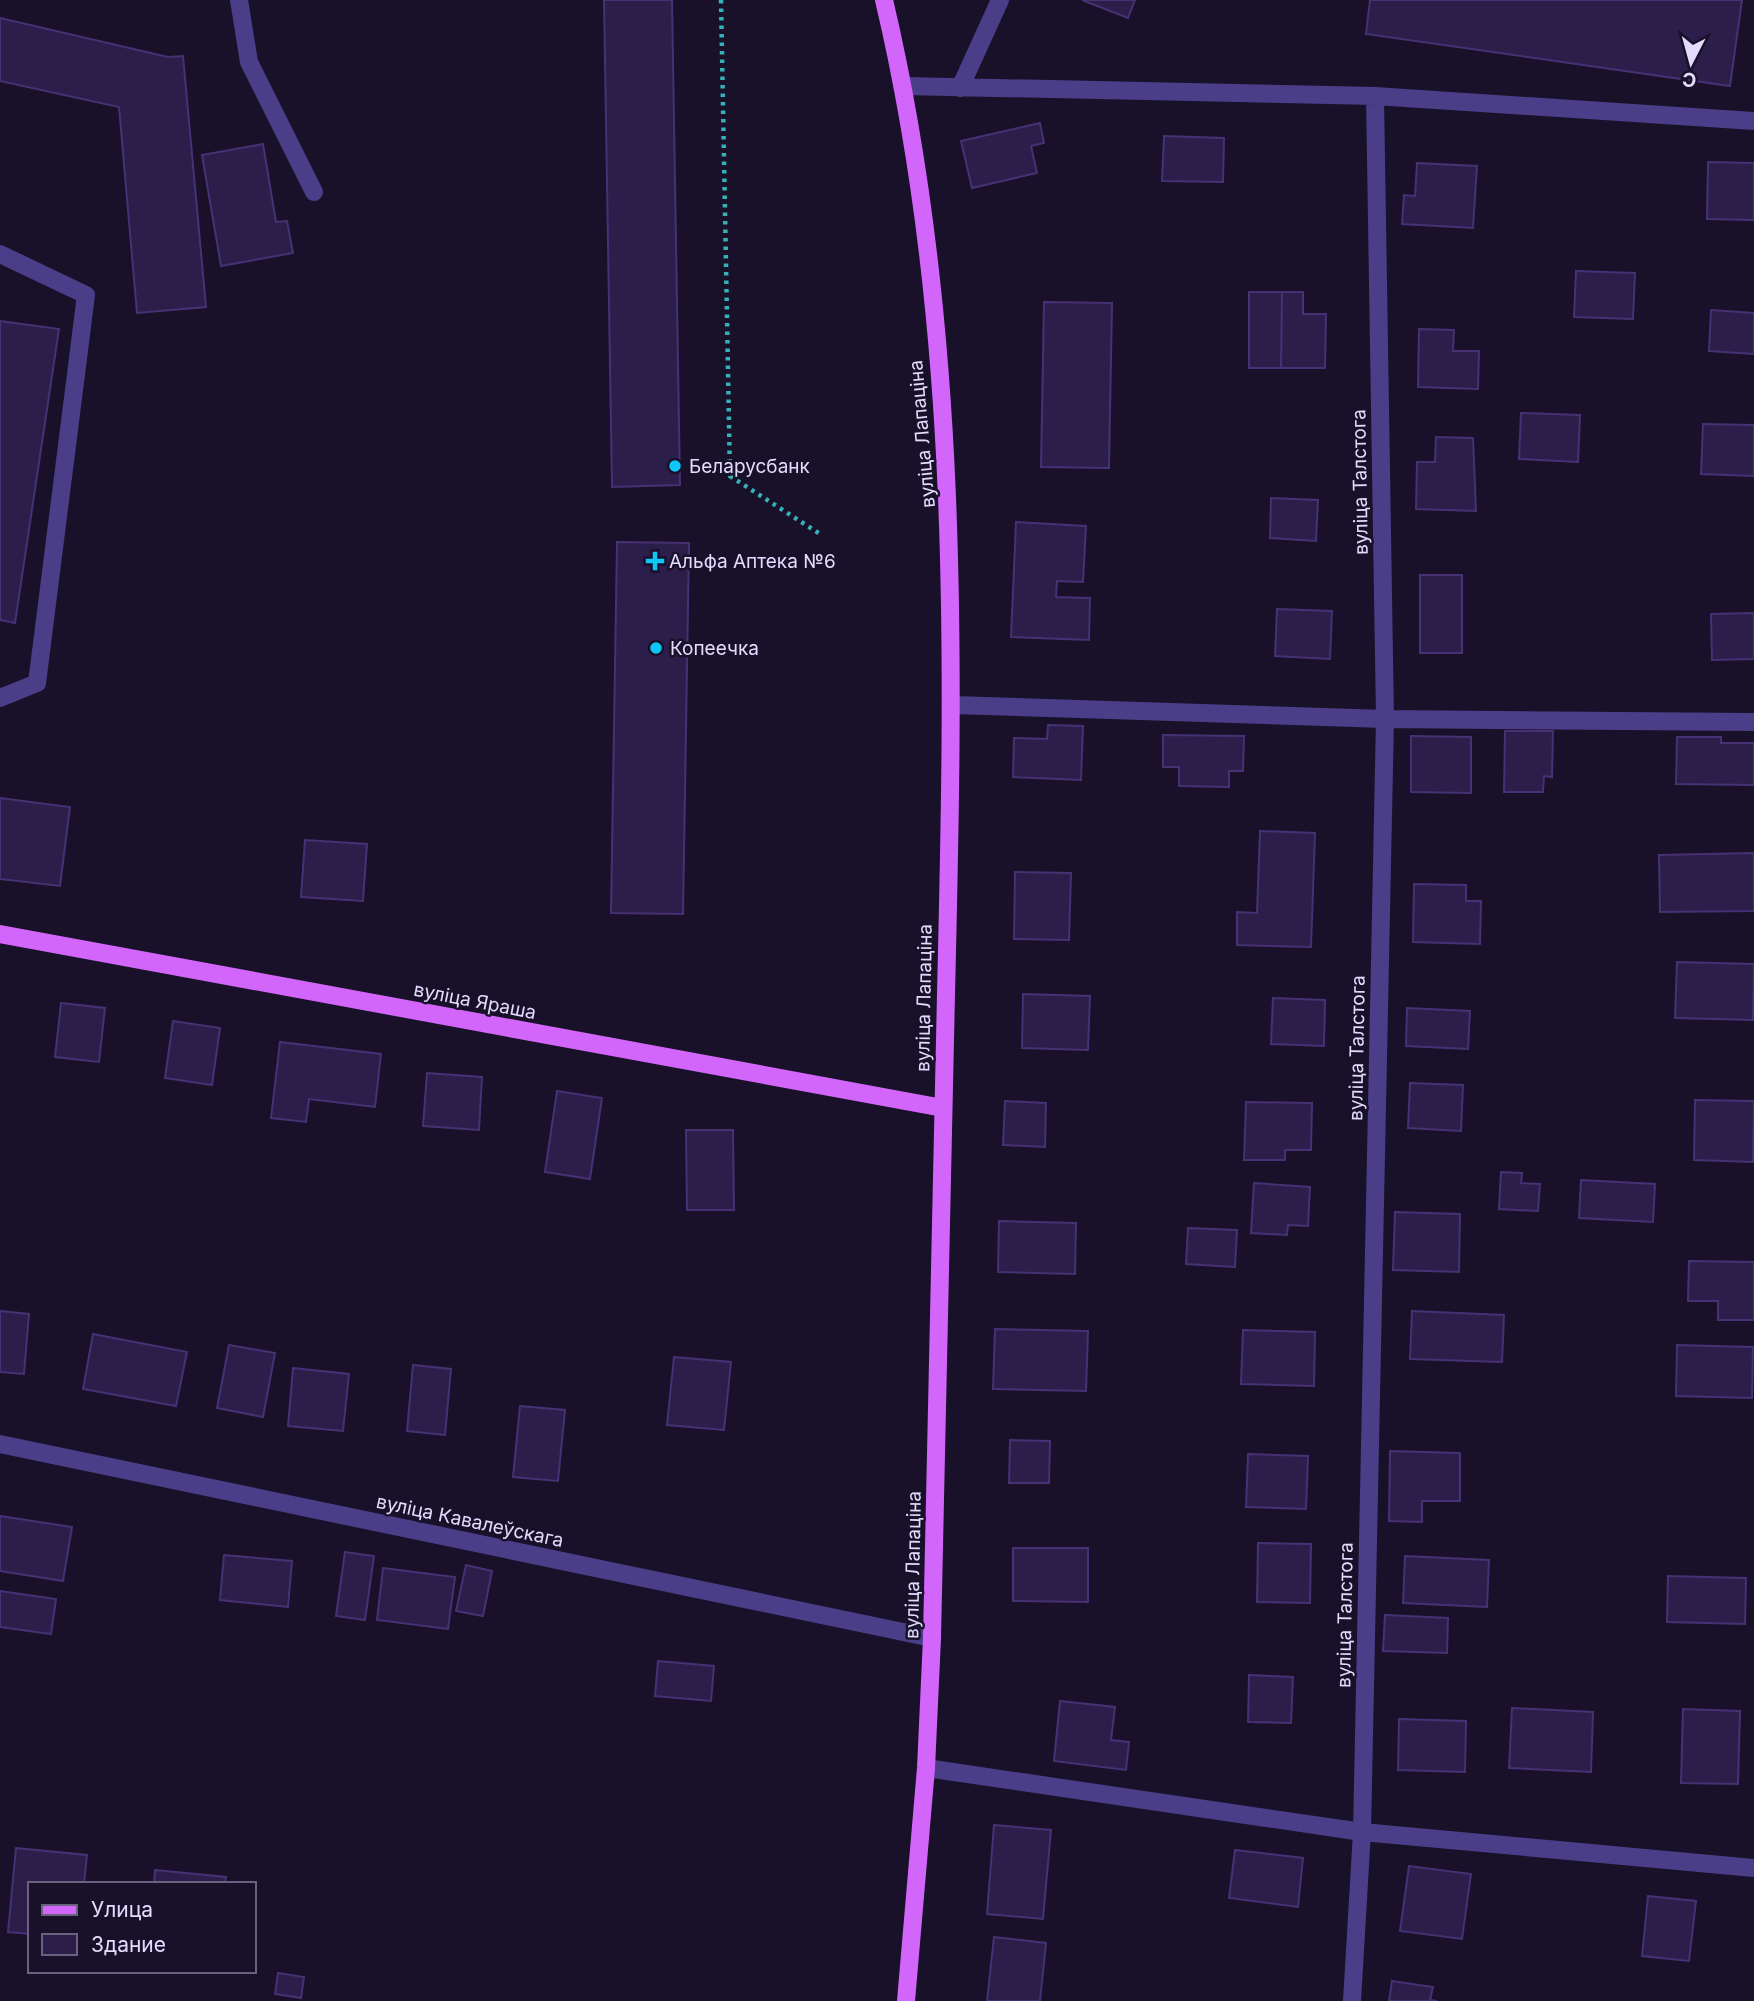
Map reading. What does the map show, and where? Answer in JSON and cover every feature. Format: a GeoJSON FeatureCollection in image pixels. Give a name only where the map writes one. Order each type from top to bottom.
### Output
{"type":"FeatureCollection","features":[{"type":"Feature","properties":{"kind":"main road","name":"вуліца Лапаціна"},"geometry":{"type":"LineString","coordinates":[[884,0],[905,86],[926,226],[948,505],[953,705],[932,1638],[926,1768],[906,2001]]}},
{"type":"Feature","properties":{"kind":"main road","name":"вуліца Яраша"},"geometry":{"type":"LineString","coordinates":[[0,934],[943,1108]]}},
{"type":"Feature","properties":{"kind":"street"},"geometry":{"type":"LineString","coordinates":[[239,0],[249,62],[314,192]]}},
{"type":"Feature","properties":{"kind":"street"},"geometry":{"type":"LineString","coordinates":[[960,88],[1000,0]]}},
{"type":"Feature","properties":{"kind":"street"},"geometry":{"type":"LineString","coordinates":[[905,86],[1375,96],[1754,121]]}},
{"type":"Feature","properties":{"kind":"street","name":"вуліца Талстога"},"geometry":{"type":"LineString","coordinates":[[1352,2001],[1362,1832],[1385,719],[1375,96]]}},
{"type":"Feature","properties":{"kind":"street"},"geometry":{"type":"LineString","coordinates":[[0,254],[86,295],[37,683],[0,698]]}},
{"type":"Feature","properties":{"kind":"street"},"geometry":{"type":"LineString","coordinates":[[953,705],[1385,719],[1754,722]]}},
{"type":"Feature","properties":{"kind":"street","name":"вуліца Кавалеўскага"},"geometry":{"type":"LineString","coordinates":[[0,1444],[932,1638]]}},
{"type":"Feature","properties":{"kind":"street"},"geometry":{"type":"LineString","coordinates":[[926,1768],[1362,1832],[1754,1868]]}},
{"type":"Feature","properties":{"kind":"path"},"geometry":{"type":"LineString","coordinates":[[722,0],[730,477],[820,534]]}},
{"type":"Feature","properties":{"kind":"building"},"geometry":{"type":"Polygon","coordinates":[[[604,0],[672,0],[680,485],[612,487],[604,0]]]}},
{"type":"Feature","properties":{"kind":"building"},"geometry":{"type":"Polygon","coordinates":[[[1082,0],[1135,0],[1128,18],[1082,0]]]}},
{"type":"Feature","properties":{"kind":"building"},"geometry":{"type":"Polygon","coordinates":[[[1370,0],[1742,0],[1730,86],[1366,34],[1370,0]]]}},
{"type":"Feature","properties":{"kind":"building"},"geometry":{"type":"Polygon","coordinates":[[[0,18],[168,57],[183,56],[206,307],[137,313],[119,107],[0,81],[0,18]]]}},
{"type":"Feature","properties":{"kind":"building"},"geometry":{"type":"Polygon","coordinates":[[[1040,123],[1044,143],[1031,146],[1037,173],[972,188],[961,141],[1040,123]]]}},
{"type":"Feature","properties":{"kind":"building"},"geometry":{"type":"Polygon","coordinates":[[[1164,136],[1224,138],[1223,182],[1162,181],[1164,136]]]}},
{"type":"Feature","properties":{"kind":"building"},"geometry":{"type":"Polygon","coordinates":[[[263,144],[276,222],[287,221],[293,253],[221,266],[202,155],[263,144]]]}},
{"type":"Feature","properties":{"kind":"building"},"geometry":{"type":"Polygon","coordinates":[[[1708,162],[1754,163],[1754,220],[1707,219],[1708,162]]]}},
{"type":"Feature","properties":{"kind":"building"},"geometry":{"type":"Polygon","coordinates":[[[1417,163],[1477,166],[1473,228],[1402,224],[1404,195],[1415,196],[1417,163]]]}},
{"type":"Feature","properties":{"kind":"building"},"geometry":{"type":"Polygon","coordinates":[[[1576,271],[1635,273],[1633,319],[1574,317],[1576,271]]]}},
{"type":"Feature","properties":{"kind":"building"},"geometry":{"type":"Polygon","coordinates":[[[1249,292],[1282,292],[1281,368],[1249,368],[1249,292]]]}},
{"type":"Feature","properties":{"kind":"building"},"geometry":{"type":"Polygon","coordinates":[[[1282,292],[1303,292],[1303,314],[1326,314],[1325,368],[1281,368],[1282,292]]]}},
{"type":"Feature","properties":{"kind":"building"},"geometry":{"type":"Polygon","coordinates":[[[1044,302],[1112,303],[1109,468],[1041,467],[1044,302]]]}},
{"type":"Feature","properties":{"kind":"building"},"geometry":{"type":"Polygon","coordinates":[[[1711,310],[1754,313],[1754,354],[1709,351],[1711,310]]]}},
{"type":"Feature","properties":{"kind":"building"},"geometry":{"type":"Polygon","coordinates":[[[0,321],[59,329],[15,623],[0,620],[0,321]]]}},
{"type":"Feature","properties":{"kind":"building"},"geometry":{"type":"Polygon","coordinates":[[[1419,329],[1454,330],[1453,351],[1479,351],[1478,389],[1418,387],[1419,329]]]}},
{"type":"Feature","properties":{"kind":"building"},"geometry":{"type":"Polygon","coordinates":[[[1521,413],[1580,415],[1578,462],[1519,459],[1521,413]]]}},
{"type":"Feature","properties":{"kind":"building"},"geometry":{"type":"Polygon","coordinates":[[[1703,424],[1754,425],[1754,476],[1701,474],[1703,424]]]}},
{"type":"Feature","properties":{"kind":"building"},"geometry":{"type":"Polygon","coordinates":[[[1436,437],[1473,438],[1476,511],[1416,509],[1417,462],[1435,462],[1436,437]]]}},
{"type":"Feature","properties":{"kind":"building"},"geometry":{"type":"Polygon","coordinates":[[[1271,498],[1318,500],[1316,541],[1270,538],[1271,498]]]}},
{"type":"Feature","properties":{"kind":"building"},"geometry":{"type":"Polygon","coordinates":[[[1016,522],[1086,526],[1083,582],[1057,581],[1056,597],[1090,598],[1089,640],[1011,637],[1016,522]]]}},
{"type":"Feature","properties":{"kind":"building"},"geometry":{"type":"Polygon","coordinates":[[[617,542],[689,543],[683,914],[611,913],[617,542]]]}},
{"type":"Feature","properties":{"kind":"building"},"geometry":{"type":"Polygon","coordinates":[[[1420,575],[1462,575],[1462,653],[1420,653],[1420,575]]]}},
{"type":"Feature","properties":{"kind":"building"},"geometry":{"type":"Polygon","coordinates":[[[1277,609],[1332,611],[1330,659],[1275,656],[1277,609]]]}},
{"type":"Feature","properties":{"kind":"building"},"geometry":{"type":"Polygon","coordinates":[[[1754,613],[1754,659],[1712,660],[1711,614],[1754,613]]]}},
{"type":"Feature","properties":{"kind":"building"},"geometry":{"type":"Polygon","coordinates":[[[1048,725],[1083,726],[1081,780],[1013,777],[1014,738],[1047,739],[1048,725]]]}},
{"type":"Feature","properties":{"kind":"building"},"geometry":{"type":"Polygon","coordinates":[[[1505,731],[1553,731],[1552,777],[1544,776],[1543,792],[1504,792],[1505,731]]]}},
{"type":"Feature","properties":{"kind":"building"},"geometry":{"type":"Polygon","coordinates":[[[1163,735],[1244,736],[1243,771],[1229,771],[1229,787],[1179,786],[1179,767],[1163,767],[1163,735]]]}},
{"type":"Feature","properties":{"kind":"building"},"geometry":{"type":"Polygon","coordinates":[[[1411,736],[1471,737],[1471,793],[1411,792],[1411,736]]]}},
{"type":"Feature","properties":{"kind":"building"},"geometry":{"type":"Polygon","coordinates":[[[1677,737],[1721,737],[1721,743],[1754,743],[1754,785],[1676,784],[1677,737]]]}},
{"type":"Feature","properties":{"kind":"building"},"geometry":{"type":"Polygon","coordinates":[[[0,798],[70,807],[60,886],[0,879],[0,798]]]}},
{"type":"Feature","properties":{"kind":"building"},"geometry":{"type":"Polygon","coordinates":[[[1260,831],[1315,833],[1311,947],[1237,945],[1237,912],[1257,913],[1260,831]]]}},
{"type":"Feature","properties":{"kind":"building"},"geometry":{"type":"Polygon","coordinates":[[[305,840],[367,844],[363,901],[301,897],[305,840]]]}},
{"type":"Feature","properties":{"kind":"building"},"geometry":{"type":"Polygon","coordinates":[[[1754,853],[1754,911],[1660,912],[1659,855],[1754,853]]]}},
{"type":"Feature","properties":{"kind":"building"},"geometry":{"type":"Polygon","coordinates":[[[1015,872],[1071,873],[1069,940],[1014,939],[1015,872]]]}},
{"type":"Feature","properties":{"kind":"building"},"geometry":{"type":"Polygon","coordinates":[[[1414,884],[1466,885],[1466,901],[1481,901],[1480,944],[1413,942],[1414,884]]]}},
{"type":"Feature","properties":{"kind":"building"},"geometry":{"type":"Polygon","coordinates":[[[1677,962],[1754,964],[1753,1020],[1675,1018],[1677,962]]]}},
{"type":"Feature","properties":{"kind":"building"},"geometry":{"type":"Polygon","coordinates":[[[1023,994],[1090,996],[1088,1050],[1022,1048],[1023,994]]]}},
{"type":"Feature","properties":{"kind":"building"},"geometry":{"type":"Polygon","coordinates":[[[1273,998],[1325,1000],[1324,1046],[1271,1044],[1273,998]]]}},
{"type":"Feature","properties":{"kind":"building"},"geometry":{"type":"Polygon","coordinates":[[[61,1003],[105,1008],[99,1062],[55,1057],[61,1003]]]}},
{"type":"Feature","properties":{"kind":"building"},"geometry":{"type":"Polygon","coordinates":[[[1407,1008],[1470,1011],[1468,1049],[1406,1046],[1407,1008]]]}},
{"type":"Feature","properties":{"kind":"building"},"geometry":{"type":"Polygon","coordinates":[[[173,1021],[220,1028],[212,1085],[165,1078],[173,1021]]]}},
{"type":"Feature","properties":{"kind":"building"},"geometry":{"type":"Polygon","coordinates":[[[280,1042],[381,1054],[375,1107],[309,1099],[306,1122],[271,1118],[280,1042]]]}},
{"type":"Feature","properties":{"kind":"building"},"geometry":{"type":"Polygon","coordinates":[[[427,1073],[482,1077],[479,1130],[423,1126],[427,1073]]]}},
{"type":"Feature","properties":{"kind":"building"},"geometry":{"type":"Polygon","coordinates":[[[1410,1083],[1463,1085],[1461,1131],[1408,1128],[1410,1083]]]}},
{"type":"Feature","properties":{"kind":"building"},"geometry":{"type":"Polygon","coordinates":[[[557,1091],[602,1098],[590,1179],[545,1172],[557,1091]]]}},
{"type":"Feature","properties":{"kind":"building"},"geometry":{"type":"Polygon","coordinates":[[[1695,1100],[1754,1101],[1753,1162],[1694,1160],[1695,1100]]]}},
{"type":"Feature","properties":{"kind":"building"},"geometry":{"type":"Polygon","coordinates":[[[1005,1101],[1046,1103],[1045,1147],[1003,1145],[1005,1101]]]}},
{"type":"Feature","properties":{"kind":"building"},"geometry":{"type":"Polygon","coordinates":[[[1246,1102],[1312,1103],[1311,1150],[1285,1150],[1285,1160],[1244,1160],[1246,1102]]]}},
{"type":"Feature","properties":{"kind":"building"},"geometry":{"type":"Polygon","coordinates":[[[686,1130],[733,1130],[734,1210],[687,1210],[686,1130]]]}},
{"type":"Feature","properties":{"kind":"building"},"geometry":{"type":"Polygon","coordinates":[[[1501,1172],[1522,1173],[1521,1183],[1540,1184],[1538,1211],[1499,1209],[1501,1172]]]}},
{"type":"Feature","properties":{"kind":"building"},"geometry":{"type":"Polygon","coordinates":[[[1581,1180],[1655,1184],[1653,1222],[1579,1218],[1581,1180]]]}},
{"type":"Feature","properties":{"kind":"building"},"geometry":{"type":"Polygon","coordinates":[[[1254,1183],[1310,1187],[1308,1226],[1288,1225],[1287,1235],[1251,1233],[1254,1183]]]}},
{"type":"Feature","properties":{"kind":"building"},"geometry":{"type":"Polygon","coordinates":[[[1395,1212],[1460,1214],[1459,1272],[1393,1270],[1395,1212]]]}},
{"type":"Feature","properties":{"kind":"building"},"geometry":{"type":"Polygon","coordinates":[[[999,1221],[1076,1223],[1075,1274],[998,1272],[999,1221]]]}},
{"type":"Feature","properties":{"kind":"building"},"geometry":{"type":"Polygon","coordinates":[[[1188,1228],[1237,1230],[1235,1267],[1186,1264],[1188,1228]]]}},
{"type":"Feature","properties":{"kind":"building"},"geometry":{"type":"Polygon","coordinates":[[[1689,1261],[1754,1262],[1754,1320],[1718,1320],[1718,1301],[1688,1301],[1689,1261]]]}},
{"type":"Feature","properties":{"kind":"building"},"geometry":{"type":"Polygon","coordinates":[[[0,1311],[29,1314],[24,1374],[0,1372],[0,1311]]]}},
{"type":"Feature","properties":{"kind":"building"},"geometry":{"type":"Polygon","coordinates":[[[1412,1311],[1504,1315],[1502,1362],[1410,1359],[1412,1311]]]}},
{"type":"Feature","properties":{"kind":"building"},"geometry":{"type":"Polygon","coordinates":[[[995,1329],[1088,1331],[1086,1391],[993,1389],[995,1329]]]}},
{"type":"Feature","properties":{"kind":"building"},"geometry":{"type":"Polygon","coordinates":[[[1243,1330],[1315,1332],[1314,1386],[1241,1384],[1243,1330]]]}},
{"type":"Feature","properties":{"kind":"building"},"geometry":{"type":"Polygon","coordinates":[[[93,1334],[187,1352],[176,1406],[83,1389],[93,1334]]]}},
{"type":"Feature","properties":{"kind":"building"},"geometry":{"type":"Polygon","coordinates":[[[229,1345],[275,1353],[263,1417],[217,1408],[229,1345]]]}},
{"type":"Feature","properties":{"kind":"building"},"geometry":{"type":"Polygon","coordinates":[[[1677,1345],[1753,1347],[1752,1398],[1676,1396],[1677,1345]]]}},
{"type":"Feature","properties":{"kind":"building"},"geometry":{"type":"Polygon","coordinates":[[[674,1357],[731,1362],[724,1430],[667,1425],[674,1357]]]}},
{"type":"Feature","properties":{"kind":"building"},"geometry":{"type":"Polygon","coordinates":[[[413,1365],[451,1369],[445,1435],[407,1431],[413,1365]]]}},
{"type":"Feature","properties":{"kind":"building"},"geometry":{"type":"Polygon","coordinates":[[[293,1368],[349,1374],[343,1431],[288,1426],[293,1368]]]}},
{"type":"Feature","properties":{"kind":"building"},"geometry":{"type":"Polygon","coordinates":[[[520,1406],[565,1410],[558,1481],[513,1477],[520,1406]]]}},
{"type":"Feature","properties":{"kind":"building"},"geometry":{"type":"Polygon","coordinates":[[[1010,1440],[1050,1441],[1049,1483],[1009,1483],[1010,1440]]]}},
{"type":"Feature","properties":{"kind":"building"},"geometry":{"type":"Polygon","coordinates":[[[1390,1451],[1460,1453],[1460,1501],[1422,1501],[1422,1522],[1389,1521],[1390,1451]]]}},
{"type":"Feature","properties":{"kind":"building"},"geometry":{"type":"Polygon","coordinates":[[[1248,1454],[1308,1456],[1306,1509],[1246,1507],[1248,1454]]]}},
{"type":"Feature","properties":{"kind":"building"},"geometry":{"type":"Polygon","coordinates":[[[0,1516],[72,1527],[63,1581],[0,1571],[0,1516]]]}},
{"type":"Feature","properties":{"kind":"building"},"geometry":{"type":"Polygon","coordinates":[[[1258,1543],[1311,1544],[1310,1603],[1257,1602],[1258,1543]]]}},
{"type":"Feature","properties":{"kind":"building"},"geometry":{"type":"Polygon","coordinates":[[[1013,1548],[1088,1548],[1088,1602],[1013,1601],[1013,1548]]]}},
{"type":"Feature","properties":{"kind":"building"},"geometry":{"type":"Polygon","coordinates":[[[345,1552],[374,1556],[365,1620],[336,1616],[345,1552]]]}},
{"type":"Feature","properties":{"kind":"building"},"geometry":{"type":"Polygon","coordinates":[[[224,1555],[292,1561],[288,1607],[220,1600],[224,1555]]]}},
{"type":"Feature","properties":{"kind":"building"},"geometry":{"type":"Polygon","coordinates":[[[1405,1556],[1489,1560],[1487,1607],[1403,1603],[1405,1556]]]}},
{"type":"Feature","properties":{"kind":"building"},"geometry":{"type":"Polygon","coordinates":[[[466,1565],[492,1571],[483,1616],[456,1611],[466,1565]]]}},
{"type":"Feature","properties":{"kind":"building"},"geometry":{"type":"Polygon","coordinates":[[[383,1568],[455,1577],[448,1629],[377,1620],[383,1568]]]}},
{"type":"Feature","properties":{"kind":"building"},"geometry":{"type":"Polygon","coordinates":[[[1668,1576],[1746,1578],[1745,1624],[1667,1622],[1668,1576]]]}},
{"type":"Feature","properties":{"kind":"building"},"geometry":{"type":"Polygon","coordinates":[[[0,1591],[56,1599],[51,1634],[0,1627],[0,1591]]]}},
{"type":"Feature","properties":{"kind":"building"},"geometry":{"type":"Polygon","coordinates":[[[1385,1615],[1448,1618],[1447,1653],[1383,1651],[1385,1615]]]}},
{"type":"Feature","properties":{"kind":"building"},"geometry":{"type":"Polygon","coordinates":[[[658,1661],[714,1666],[711,1701],[655,1696],[658,1661]]]}},
{"type":"Feature","properties":{"kind":"building"},"geometry":{"type":"Polygon","coordinates":[[[1249,1675],[1293,1677],[1291,1723],[1248,1722],[1249,1675]]]}},
{"type":"Feature","properties":{"kind":"building"},"geometry":{"type":"Polygon","coordinates":[[[1060,1701],[1115,1707],[1111,1740],[1129,1742],[1126,1770],[1054,1761],[1060,1701]]]}},
{"type":"Feature","properties":{"kind":"building"},"geometry":{"type":"Polygon","coordinates":[[[1512,1708],[1593,1712],[1591,1772],[1509,1768],[1512,1708]]]}},
{"type":"Feature","properties":{"kind":"building"},"geometry":{"type":"Polygon","coordinates":[[[1683,1709],[1740,1711],[1738,1784],[1681,1783],[1683,1709]]]}},
{"type":"Feature","properties":{"kind":"building"},"geometry":{"type":"Polygon","coordinates":[[[1399,1719],[1466,1721],[1465,1772],[1398,1770],[1399,1719]]]}},
{"type":"Feature","properties":{"kind":"building"},"geometry":{"type":"Polygon","coordinates":[[[994,1825],[1051,1830],[1043,1919],[987,1914],[994,1825]]]}},
{"type":"Feature","properties":{"kind":"building"},"geometry":{"type":"Polygon","coordinates":[[[16,1848],[87,1855],[84,1882],[28,1882],[28,1934],[8,1932],[16,1848]]]}},
{"type":"Feature","properties":{"kind":"building"},"geometry":{"type":"Polygon","coordinates":[[[1235,1850],[1303,1858],[1298,1907],[1229,1898],[1235,1850]]]}},
{"type":"Feature","properties":{"kind":"building"},"geometry":{"type":"Polygon","coordinates":[[[1409,1866],[1471,1874],[1462,1939],[1400,1931],[1409,1866]]]}},
{"type":"Feature","properties":{"kind":"building"},"geometry":{"type":"Polygon","coordinates":[[[155,1870],[226,1877],[225,1882],[154,1882],[155,1870]]]}},
{"type":"Feature","properties":{"kind":"building"},"geometry":{"type":"Polygon","coordinates":[[[1648,1896],[1696,1901],[1689,1961],[1642,1956],[1648,1896]]]}},
{"type":"Feature","properties":{"kind":"building"},"geometry":{"type":"Polygon","coordinates":[[[994,1937],[1046,1943],[1040,2001],[987,2001],[994,1937]]]}},
{"type":"Feature","properties":{"kind":"building"},"geometry":{"type":"Polygon","coordinates":[[[278,1973],[304,1977],[301,1998],[275,1994],[278,1973]]]}},
{"type":"Feature","properties":{"kind":"building"},"geometry":{"type":"Polygon","coordinates":[[[1392,1981],[1433,1987],[1430,2000],[1437,2001],[1389,2001],[1392,1981]]]}},
{"type":"Feature","properties":{"kind":"place","name":"Беларусбанк"},"geometry":{"type":"Point","coordinates":[675,466]}},
{"type":"Feature","properties":{"kind":"place","name":"Альфа Аптека №6"},"geometry":{"type":"Point","coordinates":[655,561]}},
{"type":"Feature","properties":{"kind":"place","name":"Копеечка"},"geometry":{"type":"Point","coordinates":[656,648]}}]}
